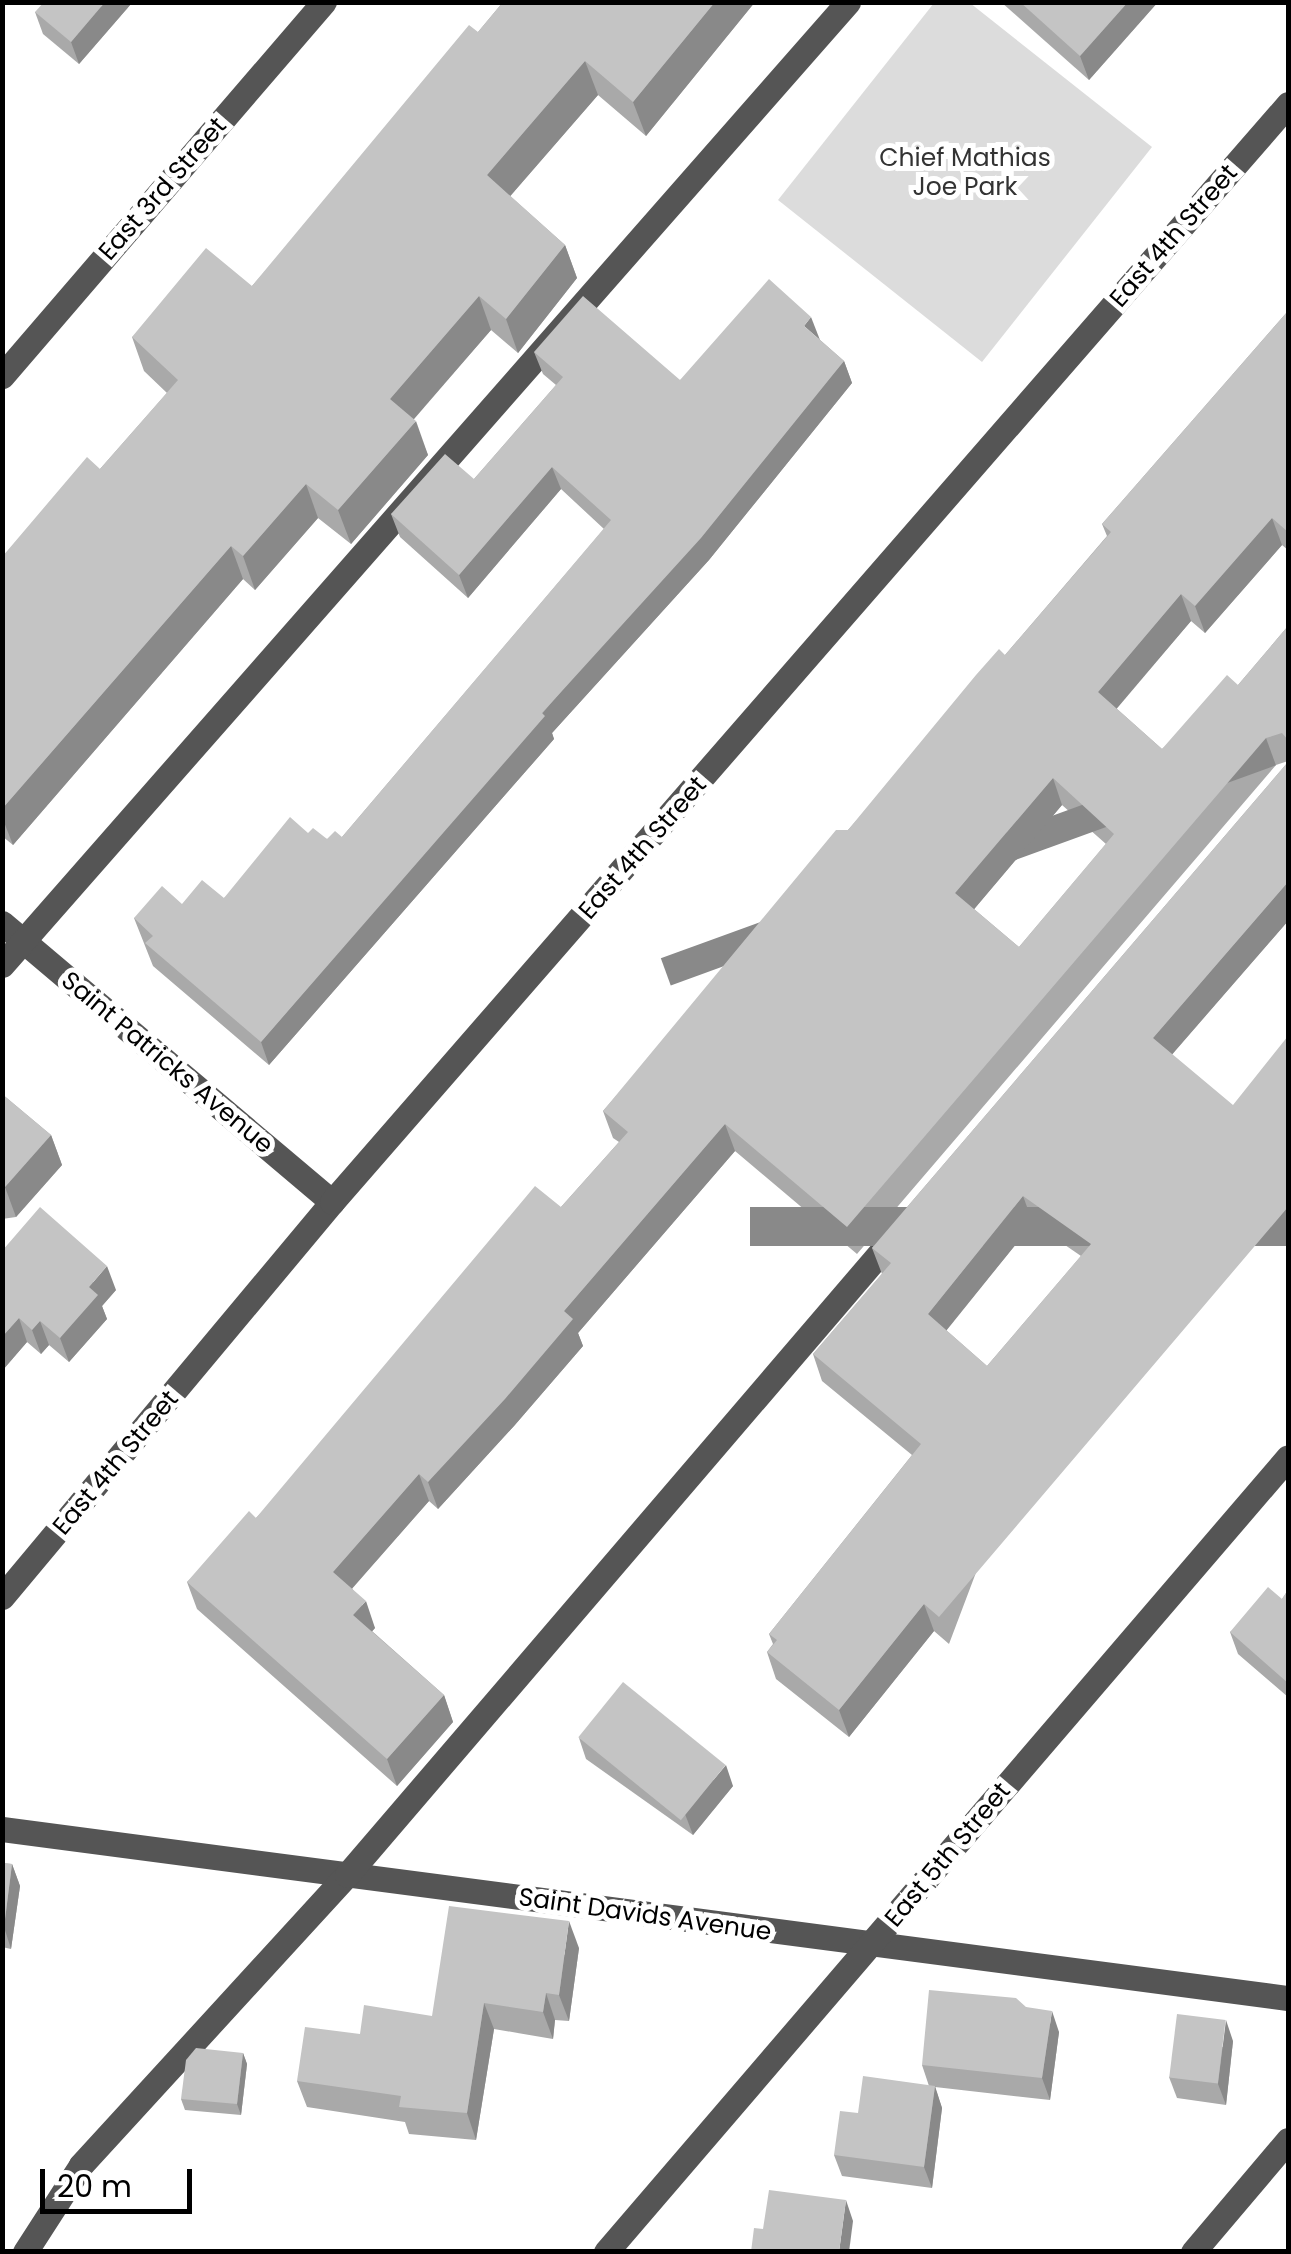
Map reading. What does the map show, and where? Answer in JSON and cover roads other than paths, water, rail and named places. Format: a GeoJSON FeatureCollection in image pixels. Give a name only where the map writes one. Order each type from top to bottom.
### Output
{"type":"FeatureCollection","features":[{"type":"Feature","properties":{"kind":"street","name":"East 3rd Street"},"geometry":{"type":"LineString","coordinates":[[2,376],[324,2]]}},
{"type":"Feature","properties":{"kind":"street"},"geometry":{"type":"LineString","coordinates":[[2,964],[848,2]]}},
{"type":"Feature","properties":{"kind":"street","name":"East 4th Street"},"geometry":{"type":"LineString","coordinates":[[2,1596],[332,1202],[1288,104]]}},
{"type":"Feature","properties":{"kind":"street","name":"Saint Patricks Avenue"},"geometry":{"type":"LineString","coordinates":[[2,923],[332,1202]]}},
{"type":"Feature","properties":{"kind":"street"},"geometry":{"type":"LineString","coordinates":[[25,2252],[81,2165],[347,1875],[912,1214]]}},
{"type":"Feature","properties":{"kind":"street","name":"East 5th Street"},"geometry":{"type":"LineString","coordinates":[[606,2252],[1288,1457]]}},
{"type":"Feature","properties":{"kind":"street","name":"Saint Davids Avenue"},"geometry":{"type":"LineString","coordinates":[[2,1829],[1288,1998]]}},
{"type":"Feature","properties":{"kind":"street"},"geometry":{"type":"LineString","coordinates":[[1192,2252],[1288,2140]]}},
{"type":"Feature","properties":{"kind":"park label","name":"Chief Mathias Joe Park"},"geometry":{"type":"Point","coordinates":[965,174]}}]}
